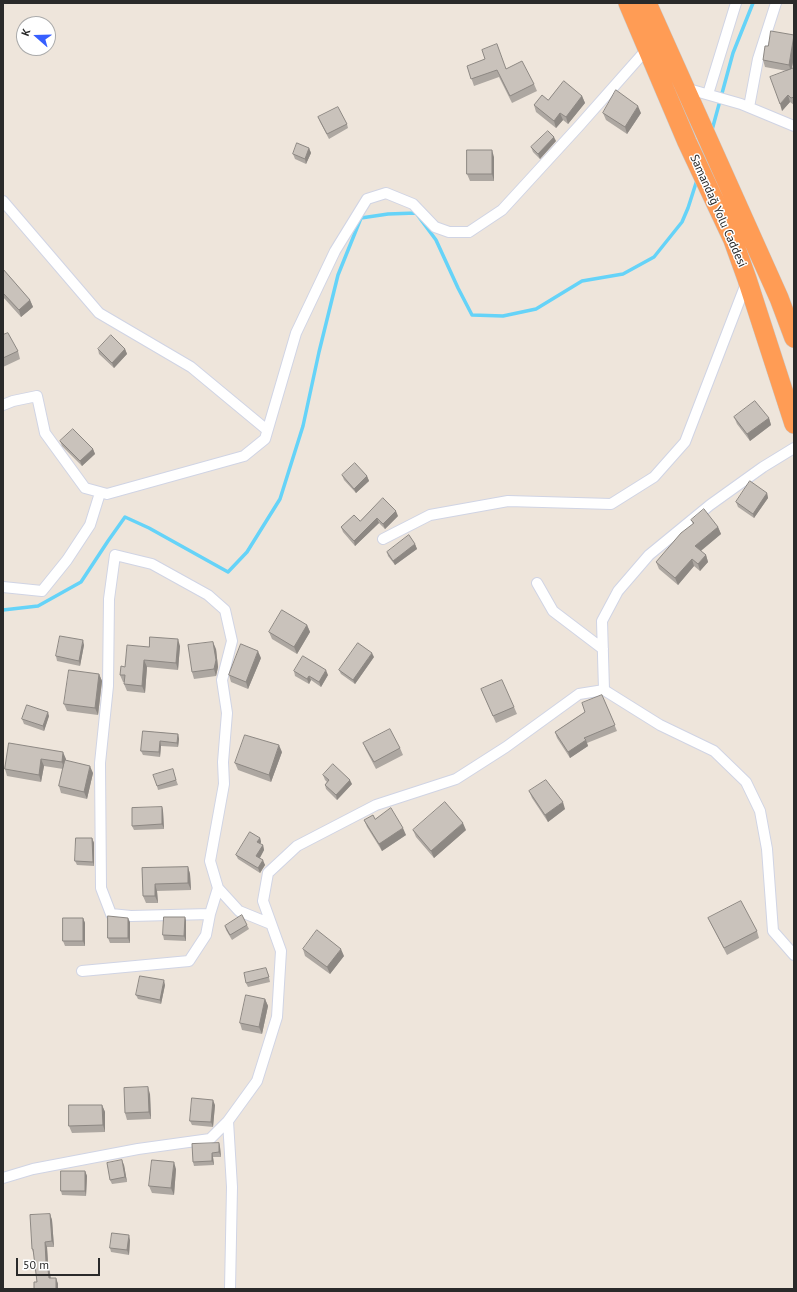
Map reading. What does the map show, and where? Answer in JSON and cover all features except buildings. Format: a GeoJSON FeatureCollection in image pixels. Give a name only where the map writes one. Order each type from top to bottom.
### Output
{"type":"FeatureCollection","features":[{"type":"Feature","properties":{"kind":"highway","name":"Samandağ Yolu Caddesi"},"geometry":{"type":"LineString","coordinates":[[628,3],[687,142],[732,240],[747,279],[794,424]]}},
{"type":"Feature","properties":{"kind":"highway","name":"Samandağ Yolu Caddesi"},"geometry":{"type":"LineString","coordinates":[[647,3],[779,298],[794,338]]}},
{"type":"Feature","properties":{"kind":"street"},"geometry":{"type":"LineString","coordinates":[[711,95],[736,3]]}},
{"type":"Feature","properties":{"kind":"street"},"geometry":{"type":"LineString","coordinates":[[749,107],[758,59],[776,3]]}},
{"type":"Feature","properties":{"kind":"street"},"geometry":{"type":"LineString","coordinates":[[3,406],[13,401],[37,396],[45,433],[85,488],[100,493],[106,494],[244,456],[264,439],[296,333],[335,251],[367,199],[386,194],[413,204],[434,227],[449,232],[469,232],[502,210],[580,126],[647,49]]}},
{"type":"Feature","properties":{"kind":"street"},"geometry":{"type":"LineString","coordinates":[[685,88],[732,101],[794,126]]}},
{"type":"Feature","properties":{"kind":"street"},"geometry":{"type":"LineString","coordinates":[[3,201],[99,313],[192,367],[267,430]]}},
{"type":"Feature","properties":{"kind":"street"},"geometry":{"type":"LineString","coordinates":[[383,539],[430,515],[508,501],[611,504],[654,477],[685,442],[747,279]]}},
{"type":"Feature","properties":{"kind":"street"},"geometry":{"type":"LineString","coordinates":[[604,690],[602,621],[618,591],[649,555],[710,505],[763,467],[794,448]]}},
{"type":"Feature","properties":{"kind":"street"},"geometry":{"type":"LineString","coordinates":[[3,587],[42,591],[68,560],[90,525],[100,493]]}},
{"type":"Feature","properties":{"kind":"street"},"geometry":{"type":"LineString","coordinates":[[210,914],[131,916],[110,914],[101,888],[100,763],[108,686],[109,599],[115,555],[152,564],[208,596],[225,610],[232,642],[222,680],[227,713],[223,762],[224,784],[210,861],[218,888],[239,911],[271,924]]}},
{"type":"Feature","properties":{"kind":"street"},"geometry":{"type":"LineString","coordinates":[[537,583],[553,611],[603,649]]}},
{"type":"Feature","properties":{"kind":"street"},"geometry":{"type":"LineString","coordinates":[[3,1178],[33,1168],[138,1149],[210,1140],[228,1121],[257,1080],[277,1016],[281,951],[263,901],[268,872],[297,846],[376,805],[456,779],[506,747],[579,694],[604,690],[660,725],[714,751],[746,782],[760,811],[767,849],[773,931],[794,955]]}},
{"type":"Feature","properties":{"kind":"street"},"geometry":{"type":"LineString","coordinates":[[82,972],[189,961],[206,935],[210,914],[218,888]]}},
{"type":"Feature","properties":{"kind":"street"},"geometry":{"type":"LineString","coordinates":[[228,1121],[232,1187],[230,1289]]}},
{"type":"Feature","properties":{"kind":"waterway"},"geometry":{"type":"LineString","coordinates":[[712,130],[733,53],[753,3]]}},
{"type":"Feature","properties":{"kind":"waterway"},"geometry":{"type":"LineString","coordinates":[[3,610],[38,606],[81,582],[125,517],[149,528],[228,572],[247,552],[280,499],[303,426],[338,275],[361,218],[388,214],[416,213],[436,240],[472,315],[503,316],[536,309],[582,281],[623,274],[654,257],[682,222],[697,180]]}}]}
